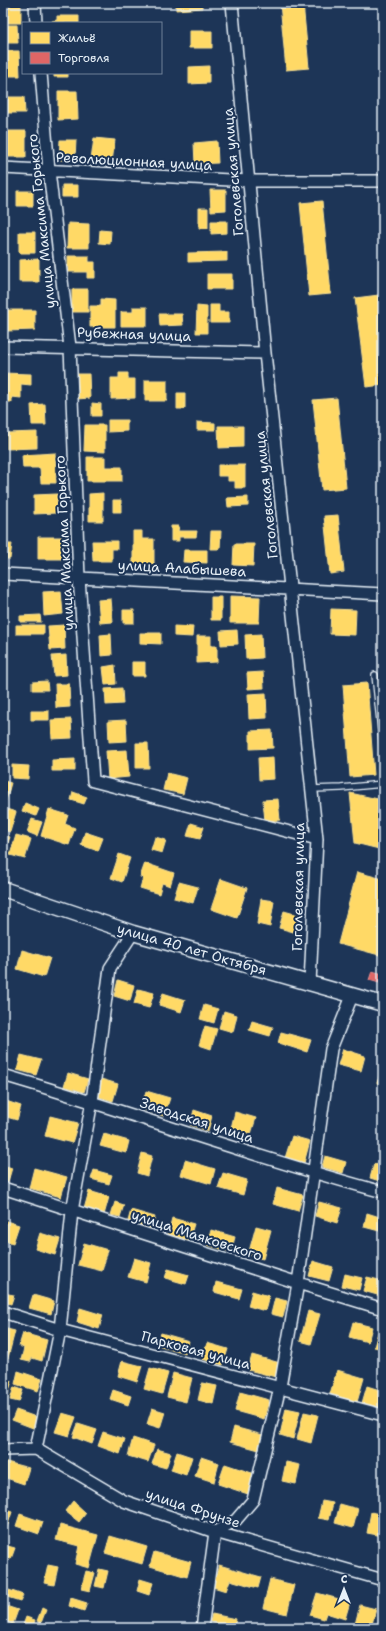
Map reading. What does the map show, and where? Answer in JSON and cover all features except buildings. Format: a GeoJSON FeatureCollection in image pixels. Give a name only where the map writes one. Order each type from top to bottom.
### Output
{"type":"FeatureCollection","features":[{"type":"Feature","properties":{"kind":"street"},"geometry":{"type":"LineString","coordinates":[[35,3],[36,22]]}},
{"type":"Feature","properties":{"kind":"street","name":"Гоголевская улица"},"geometry":{"type":"LineString","coordinates":[[232,3],[265,353],[317,839],[310,983]]}},
{"type":"Feature","properties":{"kind":"street","name":"улица Максима Горького"},"geometry":{"type":"LineString","coordinates":[[41,74],[49,172],[70,347],[79,578],[93,781],[317,839]]}},
{"type":"Feature","properties":{"kind":"street","name":"Революционная улица"},"geometry":{"type":"LineString","coordinates":[[3,168],[49,172],[249,181],[383,181]]}},
{"type":"Feature","properties":{"kind":"street","name":"Рубежная улица"},"geometry":{"type":"LineString","coordinates":[[3,347],[70,347],[265,353]]}},
{"type":"Feature","properties":{"kind":"street","name":"улица Алабышева"},"geometry":{"type":"LineString","coordinates":[[3,574],[383,594]]}},
{"type":"Feature","properties":{"kind":"street","name":"улица 40 лет Октября"},"geometry":{"type":"LineString","coordinates":[[3,889],[133,933],[383,1004]]}},
{"type":"Feature","properties":{"kind":"street"},"geometry":{"type":"LineString","coordinates":[[3,1450],[36,1448],[60,1330],[72,1211],[92,1101],[110,968],[133,933]]}},
{"type":"Feature","properties":{"kind":"street"},"geometry":{"type":"LineString","coordinates":[[202,1628],[215,1532],[236,1520],[253,1500],[280,1387],[298,1283],[330,1049],[352,996]]}},
{"type":"Feature","properties":{"kind":"street","name":"Заводская улица"},"geometry":{"type":"LineString","coordinates":[[3,1075],[92,1101],[313,1174],[383,1192]]}},
{"type":"Feature","properties":{"kind":"street","name":"улица Маяковского"},"geometry":{"type":"LineString","coordinates":[[3,1188],[383,1309]]}},
{"type":"Feature","properties":{"kind":"street","name":"Парковая улица"},"geometry":{"type":"LineString","coordinates":[[3,1312],[60,1330],[383,1414]]}},
{"type":"Feature","properties":{"kind":"street","name":"улица Фрунзе"},"geometry":{"type":"LineString","coordinates":[[36,1448],[124,1501],[215,1532],[383,1580]]}},
{"type":"Feature","properties":{"kind":"lane"},"geometry":{"type":"LineString","coordinates":[[375,674],[383,749]]}},
{"type":"Feature","properties":{"kind":"lane"},"geometry":{"type":"LineString","coordinates":[[312,789],[383,784]]}}]}
